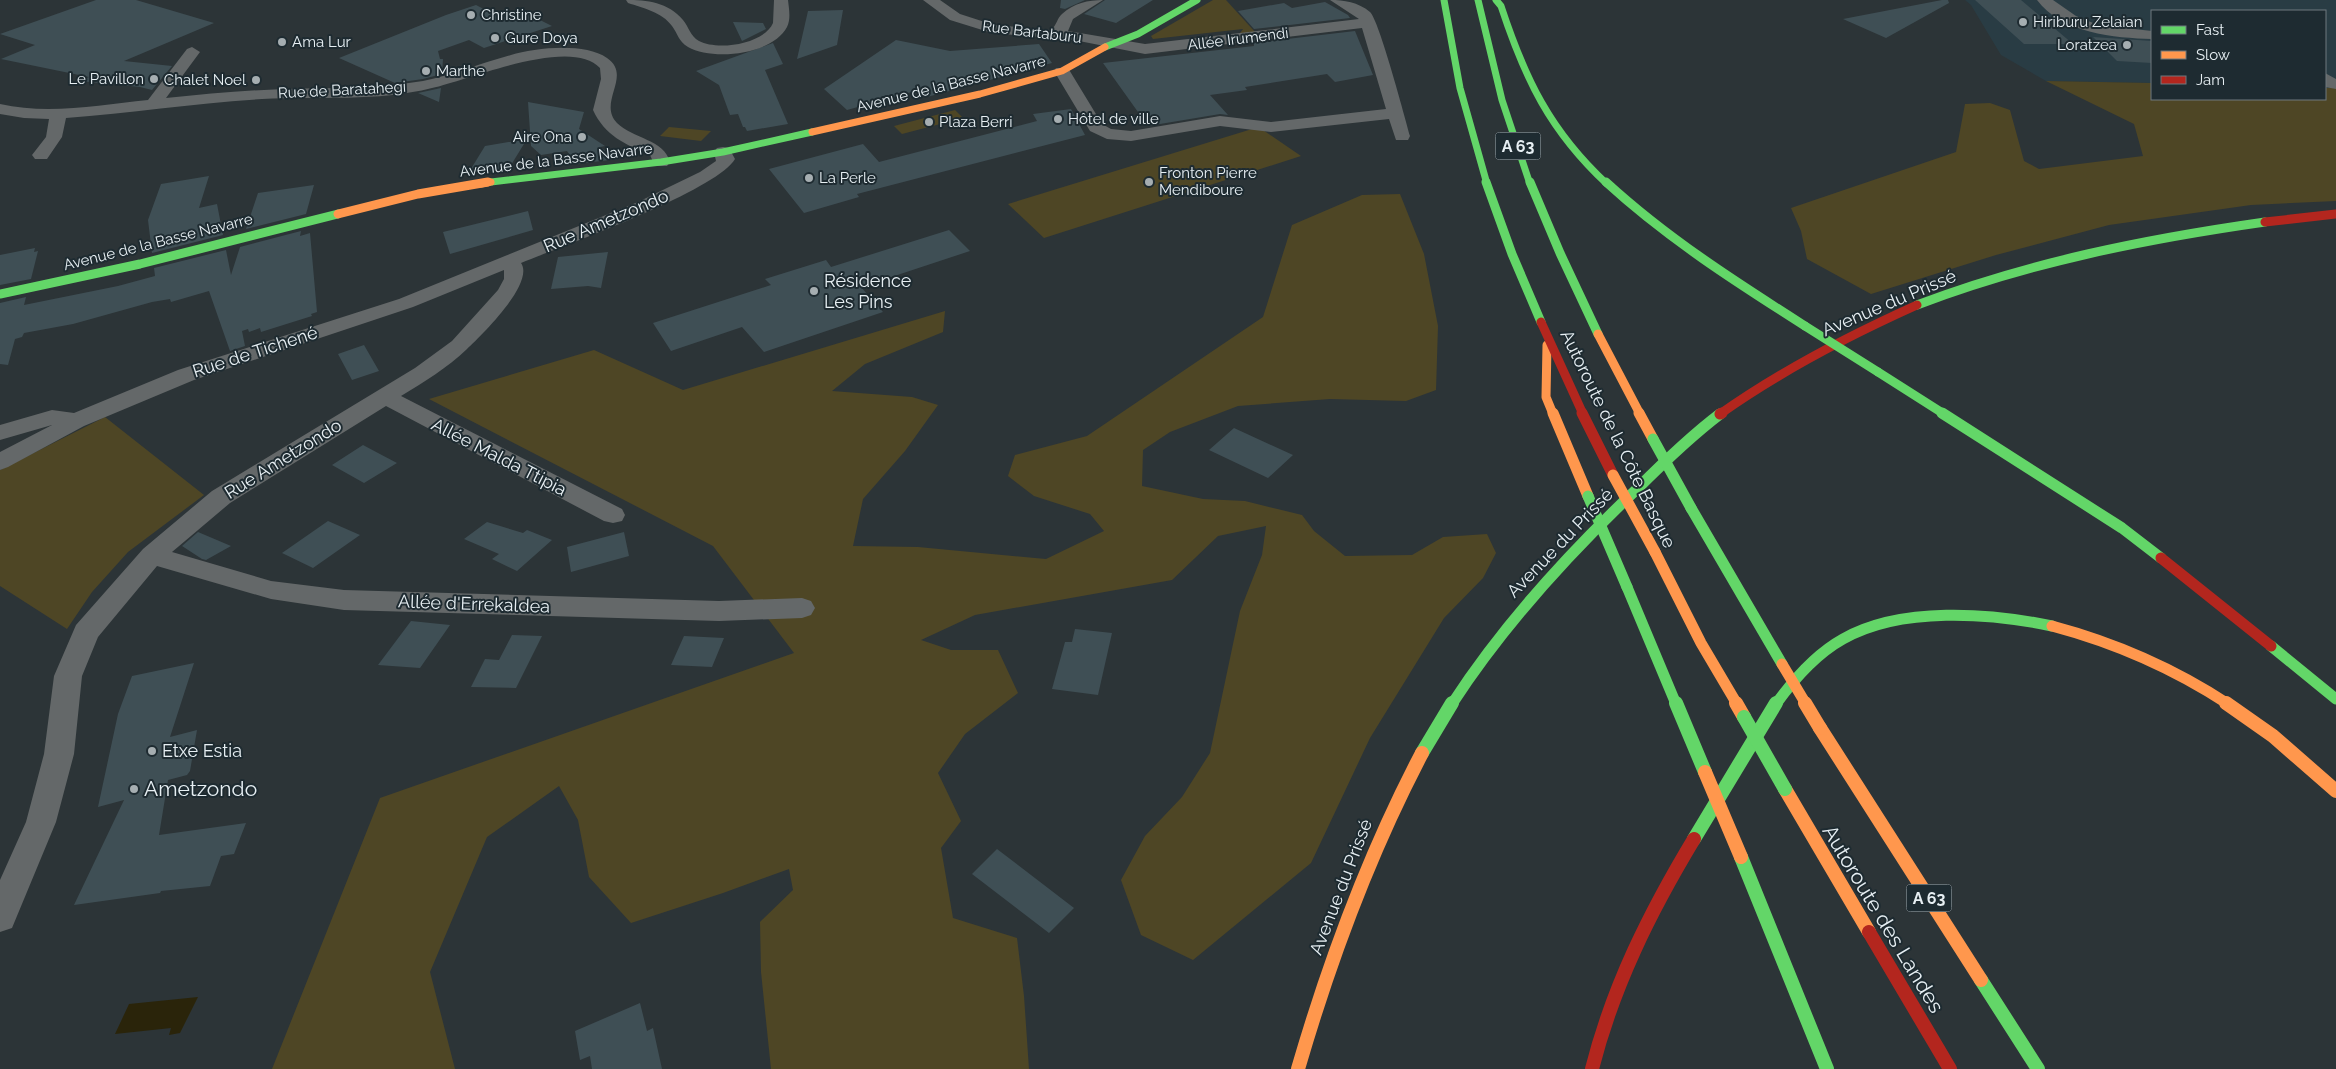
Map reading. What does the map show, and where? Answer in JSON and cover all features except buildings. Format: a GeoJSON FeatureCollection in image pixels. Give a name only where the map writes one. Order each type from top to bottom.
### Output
{"type":"FeatureCollection","features":[{"type":"Feature","properties":{"kind":"main road","name":"Avenue de la Basse Navarre"},"geometry":{"type":"LineString","coordinates":[[1110,44],[1123,30],[1176,0]]}},
{"type":"Feature","properties":{"kind":"main road","name":"Avenue de la Basse Navarre"},"geometry":{"type":"LineString","coordinates":[[0,294],[140,264],[368,204],[479,183],[661,162],[723,152],[980,94],[1062,71],[1110,44],[1138,34],[1197,0]]}},
{"type":"Feature","properties":{"kind":"main road","name":"Autoroute de la Côte Basque"},"geometry":{"type":"LineString","coordinates":[[1444,0],[1450,48],[1466,112],[1503,232],[1568,385],[1700,643],[1785,789]]}},
{"type":"Feature","properties":{"kind":"main road","name":"Autoroute de la Côte Basque"},"geometry":{"type":"LineString","coordinates":[[1478,0],[1490,60],[1501,98],[1551,233],[1602,346],[1690,508],[1820,728],[2038,1069]]}},
{"type":"Feature","properties":{"kind":"main road"},"geometry":{"type":"LineString","coordinates":[[1496,0],[1502,6],[1516,50],[1540,103],[1561,136],[1616,195],[1701,259],[2122,528],[2336,699]]}},
{"type":"Feature","properties":{"kind":"main road","name":"Avenue du Prissé"},"geometry":{"type":"LineString","coordinates":[[1298,1069],[1340,930],[1374,844],[1401,789],[1458,691],[1503,629],[1559,564],[1691,438],[1752,392],[1801,362],[1865,328],[1934,299],[2004,275],[2096,249],[2156,237],[2254,222],[2336,214]]}},
{"type":"Feature","properties":{"kind":"main road"},"geometry":{"type":"LineString","coordinates":[[1547,336],[1546,397],[1706,772],[1827,1069]]}},
{"type":"Feature","properties":{"kind":"main road"},"geometry":{"type":"LineString","coordinates":[[1592,1069],[1603,1019],[1623,967],[1647,916],[1782,698],[1822,653],[1838,641],[1863,629],[1918,616],[1969,614],[2042,623],[2104,640],[2162,665],[2233,705],[2293,748],[2336,790]]}},
{"type":"Feature","properties":{"kind":"main road","name":"Autoroute des Landes"},"geometry":{"type":"LineString","coordinates":[[1785,789],[1950,1069]]}},
{"type":"Feature","properties":{"kind":"street"},"geometry":{"type":"LineString","coordinates":[[632,0],[665,12],[678,21],[690,42],[714,50],[742,48],[770,36],[778,29],[782,17],[781,0]]}},
{"type":"Feature","properties":{"kind":"street","name":"Rue Bartaburu"},"geometry":{"type":"LineString","coordinates":[[930,0],[955,17],[973,24],[1014,32],[1056,33],[1110,44]]}},
{"type":"Feature","properties":{"kind":"street"},"geometry":{"type":"LineString","coordinates":[[1056,33],[1062,29],[1067,17],[1096,0]]}},
{"type":"Feature","properties":{"kind":"street"},"geometry":{"type":"LineString","coordinates":[[1337,0],[1365,15],[1384,70],[1402,136]]}},
{"type":"Feature","properties":{"kind":"street"},"geometry":{"type":"LineString","coordinates":[[2044,0],[2071,20],[2106,34],[2151,35]]}},
{"type":"Feature","properties":{"kind":"street","name":"Allée Irumendi"},"geometry":{"type":"LineString","coordinates":[[1110,44],[1145,49],[1165,48],[1367,24]]}},
{"type":"Feature","properties":{"kind":"street"},"geometry":{"type":"LineString","coordinates":[[153,105],[192,52]]}},
{"type":"Feature","properties":{"kind":"street","name":"Rue de Baratahegi"},"geometry":{"type":"LineString","coordinates":[[0,109],[22,113],[58,114],[253,95],[399,89],[435,83],[527,55],[553,52],[580,54],[600,60],[609,69],[609,81],[601,110],[608,125],[625,138],[656,151],[661,162]]}},
{"type":"Feature","properties":{"kind":"street"},"geometry":{"type":"LineString","coordinates":[[1062,71],[1096,127],[1117,136],[1131,136],[1220,121],[1270,127],[1396,113]]}},
{"type":"Feature","properties":{"kind":"street"},"geometry":{"type":"LineString","coordinates":[[41,154],[54,137],[58,114]]}},
{"type":"Feature","properties":{"kind":"street","name":"Rue Ametzondo"},"geometry":{"type":"LineString","coordinates":[[0,917],[41,822],[59,754],[68,676],[86,632],[152,555],[221,496],[423,373],[465,339],[506,293],[514,279],[514,267],[510,262],[644,206],[706,176],[723,164],[726,158],[723,152]]}},
{"type":"Feature","properties":{"kind":"street","name":"Rue de Tichené"},"geometry":{"type":"LineString","coordinates":[[0,433],[52,418],[76,421],[186,375],[406,303],[510,262]]}},
{"type":"Feature","properties":{"kind":"street","name":"Allée Malda Ttipia"},"geometry":{"type":"LineString","coordinates":[[385,397],[613,515]]}},
{"type":"Feature","properties":{"kind":"street"},"geometry":{"type":"LineString","coordinates":[[0,462],[76,421]]}},
{"type":"Feature","properties":{"kind":"street","name":"Allée d'Errekaldea"},"geometry":{"type":"LineString","coordinates":[[152,555],[271,590],[344,600],[719,611],[802,608]]}},
{"type":"Feature","properties":{"kind":"shaded area"},"geometry":{"type":"Polygon","coordinates":[[[1213,0],[1226,0],[1255,32],[1238,36],[1243,29],[1153,39],[1151,36],[1213,0]]]}},
{"type":"Feature","properties":{"kind":"shaded area"},"geometry":{"type":"Polygon","coordinates":[[[1965,0],[2336,0],[2336,88],[2326,88],[2326,10],[2151,10],[2151,83],[2046,81],[2001,55],[1971,5],[1965,0]]]}},
{"type":"Feature","properties":{"kind":"shaded area"},"geometry":{"type":"Polygon","coordinates":[[[2046,81],[2151,83],[2151,100],[2326,100],[2326,88],[2336,88],[2336,201],[2251,205],[2109,225],[1996,255],[1871,294],[1807,259],[1801,231],[1791,208],[1956,152],[1965,104],[1990,103],[2010,110],[2024,161],[2039,169],[2143,156],[2134,124],[2046,81]]]}},
{"type":"Feature","properties":{"kind":"shaded area","name":"Plaza Berri"},"geometry":{"type":"Polygon","coordinates":[[[955,110],[963,118],[902,134],[894,126],[955,110]]]}},
{"type":"Feature","properties":{"kind":"shaded area"},"geometry":{"type":"Polygon","coordinates":[[[669,127],[711,131],[701,141],[660,136],[669,127]]]}},
{"type":"Feature","properties":{"kind":"shaded area","name":"Fronton Pierre Mendiboure"},"geometry":{"type":"Polygon","coordinates":[[[1252,129],[1263,130],[1301,156],[1044,238],[1008,204],[1252,129]]]}},
{"type":"Feature","properties":{"kind":"shaded area"},"geometry":{"type":"Polygon","coordinates":[[[1400,194],[1424,254],[1438,326],[1436,390],[1406,401],[1330,399],[1238,406],[1170,432],[1143,450],[1142,486],[1203,499],[1245,501],[1302,515],[1314,531],[1345,556],[1412,555],[1443,537],[1487,534],[1496,553],[1483,578],[1444,618],[1370,738],[1311,863],[1193,960],[1141,935],[1121,880],[1145,836],[1182,797],[1210,753],[1240,611],[1262,555],[1266,526],[1218,536],[1172,580],[975,615],[921,640],[951,650],[998,650],[1018,693],[965,734],[938,773],[961,821],[941,848],[953,918],[1017,938],[1024,996],[1029,1069],[771,1069],[761,972],[760,922],[793,890],[789,869],[631,923],[589,877],[578,820],[559,786],[487,837],[430,972],[455,1069],[272,1069],[380,798],[794,653],[713,546],[429,399],[594,350],[683,390],[945,311],[943,332],[865,364],[832,391],[912,397],[938,405],[905,451],[863,499],[853,546],[918,547],[1046,559],[1104,531],[1090,514],[1034,496],[1008,476],[1015,455],[1087,436],[1263,317],[1292,225],[1362,195],[1400,194]]]}},
{"type":"Feature","properties":{"kind":"shaded area"},"geometry":{"type":"Polygon","coordinates":[[[105,417],[204,495],[128,552],[92,592],[67,629],[0,586],[0,470],[105,417]]]}},
{"type":"Feature","properties":{"kind":"shaded area"},"geometry":{"type":"Polygon","coordinates":[[[198,997],[180,1033],[169,1035],[171,1028],[115,1034],[129,1004],[198,997]]]}},
{"type":"Feature","properties":{"kind":"traffic: fast"},"geometry":{"type":"LineString","coordinates":[[1105,47],[1138,34],[1197,0]]}},
{"type":"Feature","properties":{"kind":"traffic: fast"},"geometry":{"type":"LineString","coordinates":[[1444,0],[1460,88],[1475,146],[1507,243],[1541,322]]}},
{"type":"Feature","properties":{"kind":"traffic: fast"},"geometry":{"type":"LineString","coordinates":[[1478,0],[1490,57],[1525,171],[1560,253],[1598,334]]}},
{"type":"Feature","properties":{"kind":"traffic: fast"},"geometry":{"type":"LineString","coordinates":[[1496,0],[1501,6],[1520,61],[1539,101],[1573,147],[1601,178],[1632,206],[1699,257],[1805,326]]}},
{"type":"Feature","properties":{"kind":"traffic: fast"},"geometry":{"type":"LineString","coordinates":[[491,182],[661,162],[723,152],[812,132]]}},
{"type":"Feature","properties":{"kind":"traffic: fast"},"geometry":{"type":"LineString","coordinates":[[0,294],[140,264],[338,214]]}},
{"type":"Feature","properties":{"kind":"traffic: fast"},"geometry":{"type":"LineString","coordinates":[[1917,305],[2002,275],[2088,252],[2176,235],[2265,222]]}},
{"type":"Feature","properties":{"kind":"traffic: fast"},"geometry":{"type":"LineString","coordinates":[[1805,326],[1878,372]]}},
{"type":"Feature","properties":{"kind":"traffic: fast"},"geometry":{"type":"LineString","coordinates":[[1878,372],[2122,528],[2161,558]]}},
{"type":"Feature","properties":{"kind":"traffic: fast"},"geometry":{"type":"LineString","coordinates":[[1422,753],[1466,682],[1543,584],[1630,495],[1685,443],[1720,414]]}},
{"type":"Feature","properties":{"kind":"traffic: fast"},"geometry":{"type":"LineString","coordinates":[[1653,439],[1691,508]]}},
{"type":"Feature","properties":{"kind":"traffic: fast"},"geometry":{"type":"LineString","coordinates":[[1588,496],[1627,587]]}},
{"type":"Feature","properties":{"kind":"traffic: fast"},"geometry":{"type":"LineString","coordinates":[[1691,508],[1782,664]]}},
{"type":"Feature","properties":{"kind":"traffic: fast"},"geometry":{"type":"LineString","coordinates":[[1627,587],[1705,772]]}},
{"type":"Feature","properties":{"kind":"traffic: fast"},"geometry":{"type":"LineString","coordinates":[[1694,839],[1758,730],[1777,703],[1818,656],[1841,640],[1881,624],[1940,616],[1988,616],[2052,626]]}},
{"type":"Feature","properties":{"kind":"traffic: fast"},"geometry":{"type":"LineString","coordinates":[[2271,646],[2336,699]]}},
{"type":"Feature","properties":{"kind":"traffic: fast"},"geometry":{"type":"LineString","coordinates":[[1744,717],[1785,789]]}},
{"type":"Feature","properties":{"kind":"traffic: fast"},"geometry":{"type":"LineString","coordinates":[[1741,857],[1827,1069]]}},
{"type":"Feature","properties":{"kind":"traffic: fast"},"geometry":{"type":"LineString","coordinates":[[1981,980],[2038,1069]]}},
{"type":"Feature","properties":{"kind":"traffic: slow"},"geometry":{"type":"LineString","coordinates":[[812,132],[980,94],[1062,71],[1105,47]]}},
{"type":"Feature","properties":{"kind":"traffic: slow"},"geometry":{"type":"LineString","coordinates":[[338,214],[418,194],[491,182]]}},
{"type":"Feature","properties":{"kind":"traffic: slow"},"geometry":{"type":"LineString","coordinates":[[1598,334],[1653,439]]}},
{"type":"Feature","properties":{"kind":"traffic: slow"},"geometry":{"type":"LineString","coordinates":[[1547,345],[1546,397],[1588,496]]}},
{"type":"Feature","properties":{"kind":"traffic: slow"},"geometry":{"type":"LineString","coordinates":[[1613,475],[1655,552]]}},
{"type":"Feature","properties":{"kind":"traffic: slow"},"geometry":{"type":"LineString","coordinates":[[1655,552],[1701,643],[1744,717]]}},
{"type":"Feature","properties":{"kind":"traffic: slow"},"geometry":{"type":"LineString","coordinates":[[2052,626],[2092,637],[2131,651],[2205,689],[2273,736],[2336,791]]}},
{"type":"Feature","properties":{"kind":"traffic: slow"},"geometry":{"type":"LineString","coordinates":[[1782,664],[1820,728]]}},
{"type":"Feature","properties":{"kind":"traffic: slow"},"geometry":{"type":"LineString","coordinates":[[1820,728],[1981,980]]}},
{"type":"Feature","properties":{"kind":"traffic: slow"},"geometry":{"type":"LineString","coordinates":[[1298,1069],[1336,947],[1351,907],[1384,829],[1422,753]]}},
{"type":"Feature","properties":{"kind":"traffic: slow"},"geometry":{"type":"LineString","coordinates":[[1705,772],[1741,857]]}},
{"type":"Feature","properties":{"kind":"traffic: slow"},"geometry":{"type":"LineString","coordinates":[[1785,789],[1869,932]]}},
{"type":"Feature","properties":{"kind":"traffic: jam"},"geometry":{"type":"LineString","coordinates":[[2265,222],[2336,214]]}},
{"type":"Feature","properties":{"kind":"traffic: jam"},"geometry":{"type":"LineString","coordinates":[[1720,414],[1767,382],[1816,354],[1917,305]]}},
{"type":"Feature","properties":{"kind":"traffic: jam"},"geometry":{"type":"LineString","coordinates":[[1541,322],[1568,385],[1613,475]]}},
{"type":"Feature","properties":{"kind":"traffic: jam"},"geometry":{"type":"LineString","coordinates":[[2161,558],[2271,646]]}},
{"type":"Feature","properties":{"kind":"traffic: jam"},"geometry":{"type":"LineString","coordinates":[[1592,1069],[1609,1007],[1620,978],[1647,921],[1694,839]]}},
{"type":"Feature","properties":{"kind":"traffic: jam"},"geometry":{"type":"LineString","coordinates":[[1869,932],[1950,1069]]}},
{"type":"Feature","properties":{"kind":"place","name":"Christine"},"geometry":{"type":"Point","coordinates":[471,15]}},
{"type":"Feature","properties":{"kind":"place","name":"Hiriburu Zelaian"},"geometry":{"type":"Point","coordinates":[2023,22]}},
{"type":"Feature","properties":{"kind":"place","name":"Gure Doya"},"geometry":{"type":"Point","coordinates":[495,38]}},
{"type":"Feature","properties":{"kind":"place","name":"Ama Lur"},"geometry":{"type":"Point","coordinates":[282,42]}},
{"type":"Feature","properties":{"kind":"place","name":"Loratzea"},"geometry":{"type":"Point","coordinates":[2127,45]}},
{"type":"Feature","properties":{"kind":"place","name":"Marthe"},"geometry":{"type":"Point","coordinates":[426,71]}},
{"type":"Feature","properties":{"kind":"place","name":"Le Pavillon"},"geometry":{"type":"Point","coordinates":[154,79]}},
{"type":"Feature","properties":{"kind":"place","name":"Chalet Noel"},"geometry":{"type":"Point","coordinates":[256,80]}},
{"type":"Feature","properties":{"kind":"place","name":"Hôtel de ville"},"geometry":{"type":"Point","coordinates":[1058,119]}},
{"type":"Feature","properties":{"kind":"place","name":"Plaza Berri"},"geometry":{"type":"Point","coordinates":[929,122]}},
{"type":"Feature","properties":{"kind":"place","name":"Aire Ona"},"geometry":{"type":"Point","coordinates":[582,137]}},
{"type":"Feature","properties":{"kind":"place","name":"La Perle"},"geometry":{"type":"Point","coordinates":[809,178]}},
{"type":"Feature","properties":{"kind":"place","name":"Fronton Pierre Mendiboure"},"geometry":{"type":"Point","coordinates":[1149,182]}},
{"type":"Feature","properties":{"kind":"place","name":"Résidence Les Pins"},"geometry":{"type":"Point","coordinates":[814,291]}},
{"type":"Feature","properties":{"kind":"place","name":"Etxe Estia"},"geometry":{"type":"Point","coordinates":[152,751]}},
{"type":"Feature","properties":{"kind":"place","name":"Ametzondo"},"geometry":{"type":"Point","coordinates":[134,789]}}]}
